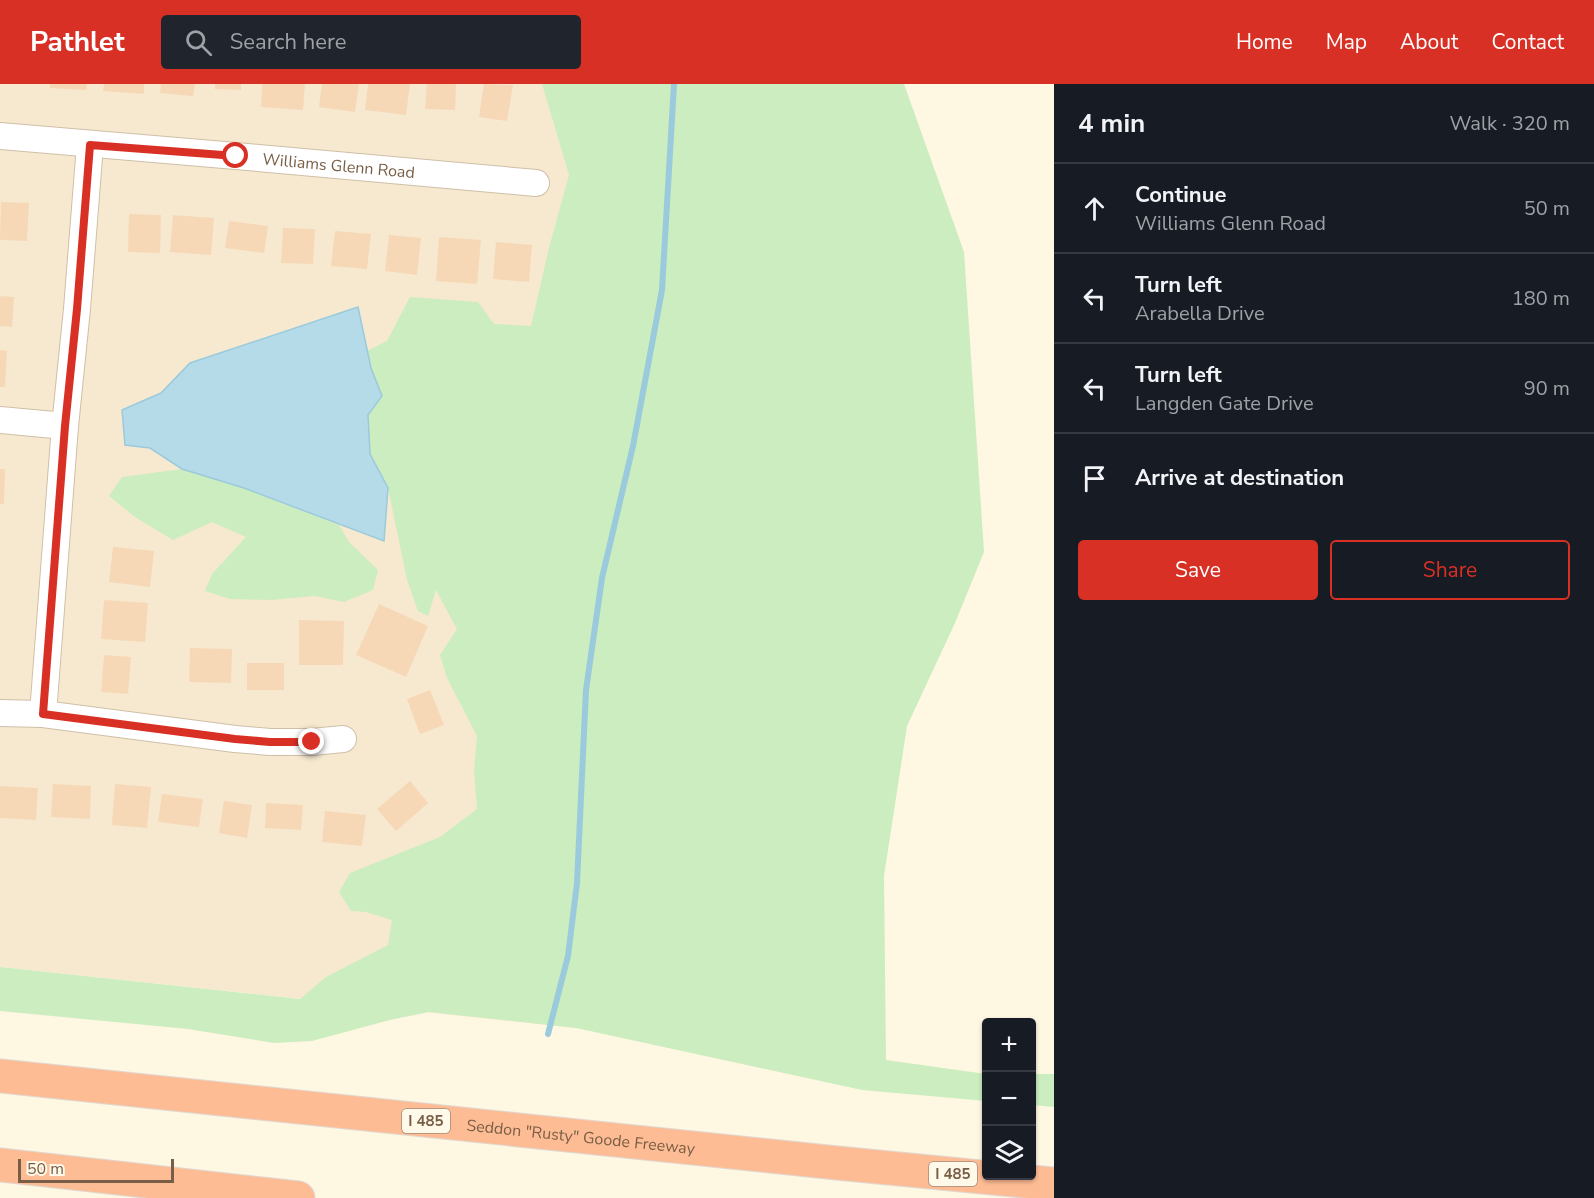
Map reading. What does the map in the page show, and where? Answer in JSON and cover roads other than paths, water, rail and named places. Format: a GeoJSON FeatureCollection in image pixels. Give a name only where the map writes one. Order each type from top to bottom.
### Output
{"type":"FeatureCollection","features":[{"type":"Feature","properties":{"kind":"highway","name":"Seddon \"Rusty\" Goode Freeway"},"geometry":{"type":"LineString","coordinates":[[0,1076],[1054,1184]]}},
{"type":"Feature","properties":{"kind":"highway"},"geometry":{"type":"LineString","coordinates":[[0,1165],[298,1198]]}},
{"type":"Feature","properties":{"kind":"street","name":"Williams Glenn Road"},"geometry":{"type":"LineString","coordinates":[[0,136],[536,183]]}},
{"type":"Feature","properties":{"kind":"street"},"geometry":{"type":"LineString","coordinates":[[43,714],[90,145]]}},
{"type":"Feature","properties":{"kind":"street"},"geometry":{"type":"LineString","coordinates":[[0,420],[65,426]]}},
{"type":"Feature","properties":{"kind":"street"},"geometry":{"type":"LineString","coordinates":[[0,712],[43,714],[270,742],[343,739]]}},
{"type":"Feature","properties":{"kind":"water"},"geometry":{"type":"Polygon","coordinates":[[[358,307],[371,368],[382,396],[368,415],[370,454],[388,488],[384,541],[244,488],[182,469],[150,448],[125,445],[122,410],[161,393],[190,363],[358,307]]]}},
{"type":"Feature","properties":{"kind":"waterway"},"geometry":{"type":"LineString","coordinates":[[548,1034],[568,956],[577,883],[586,690],[602,578],[633,446],[662,290],[674,84]]}}]}
